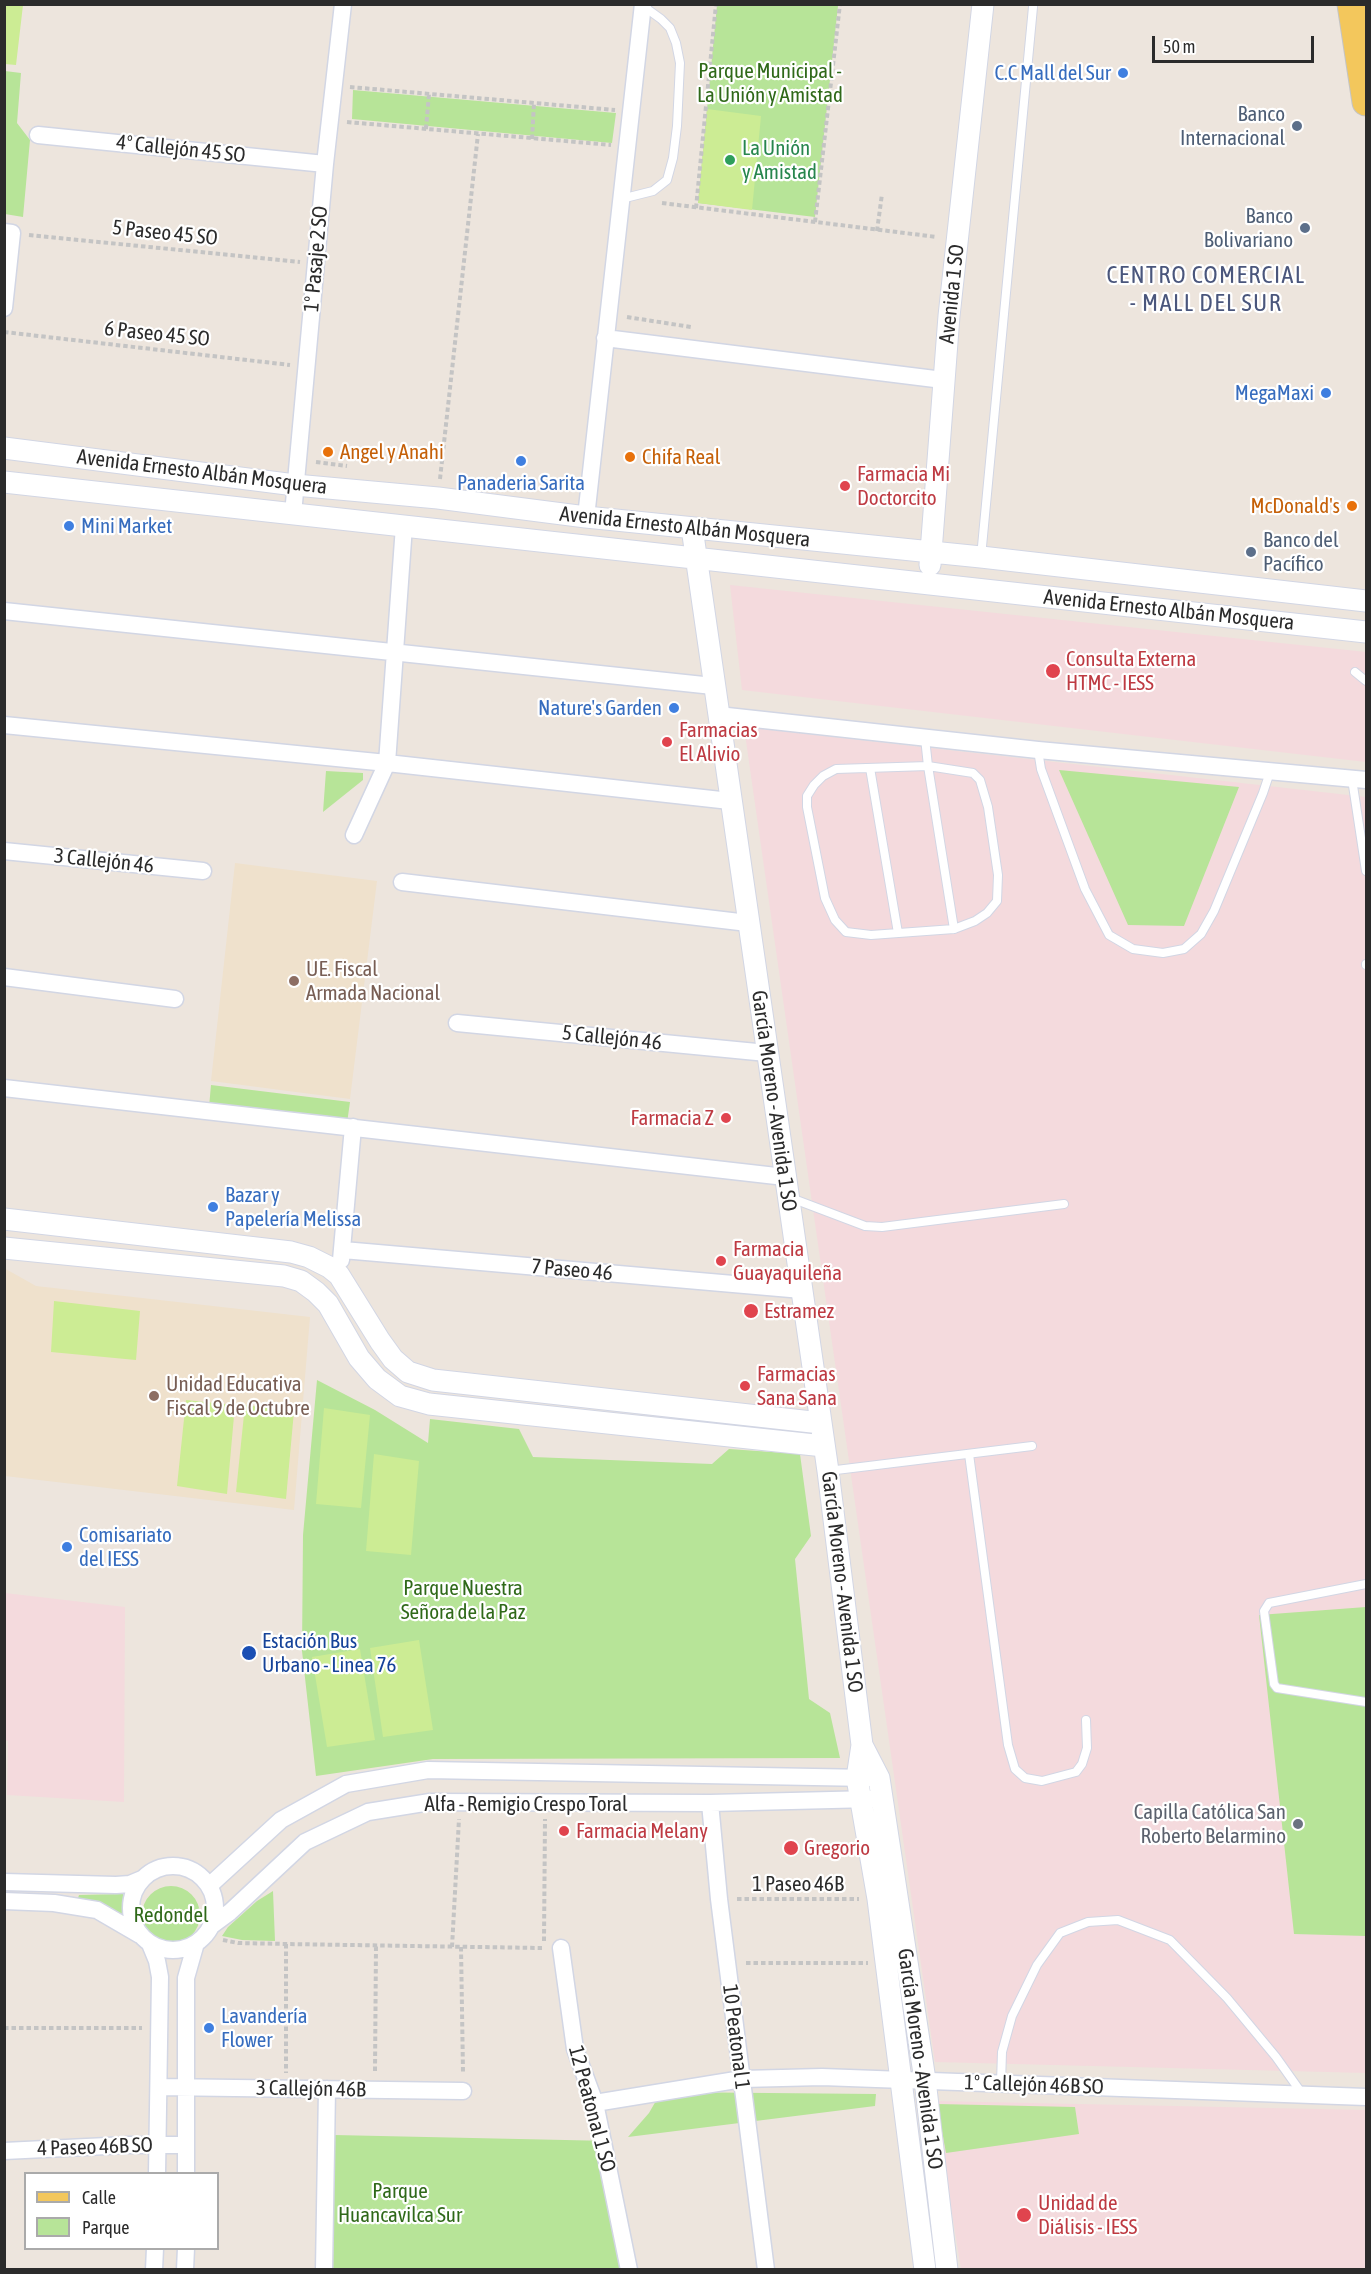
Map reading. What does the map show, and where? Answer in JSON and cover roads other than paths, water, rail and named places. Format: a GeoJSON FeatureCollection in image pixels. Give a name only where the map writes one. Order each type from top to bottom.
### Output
{"type":"FeatureCollection","features":[{"type":"Feature","properties":{"kind":"main road"},"geometry":{"type":"LineString","coordinates":[[1352,4],[1366,102]]}},
{"type":"Feature","properties":{"kind":"street","name":"1° Pasaje 2 SO"},"geometry":{"type":"LineString","coordinates":[[293,514],[315,264],[343,4]]}},
{"type":"Feature","properties":{"kind":"street","name":"Avenida 1 SO"},"geometry":{"type":"LineString","coordinates":[[929,583],[944,380],[983,4]]}},
{"type":"Feature","properties":{"kind":"street"},"geometry":{"type":"LineString","coordinates":[[586,517],[643,5]]}},
{"type":"Feature","properties":{"kind":"street","name":"4° Callejón 45 SO"},"geometry":{"type":"LineString","coordinates":[[38,135],[325,164]]}},
{"type":"Feature","properties":{"kind":"street"},"geometry":{"type":"LineString","coordinates":[[4,308],[8,232]]}},
{"type":"Feature","properties":{"kind":"street"},"geometry":{"type":"LineString","coordinates":[[605,338],[944,380]]}},
{"type":"Feature","properties":{"kind":"street","name":"Avenida Ernesto Albán Mosquera"},"geometry":{"type":"LineString","coordinates":[[4,448],[295,485],[439,489],[586,517],[981,557],[1366,601]]}},
{"type":"Feature","properties":{"kind":"street","name":"Avenida Ernesto Albán Mosquera"},"geometry":{"type":"LineString","coordinates":[[4,482],[1366,632]]}},
{"type":"Feature","properties":{"kind":"street"},"geometry":{"type":"LineString","coordinates":[[354,835],[387,763],[404,526]]}},
{"type":"Feature","properties":{"kind":"street","name":"García Moreno - Avenida 1 SO"},"geometry":{"type":"LineString","coordinates":[[692,528],[828,1471],[862,1745],[874,1792],[925,2080],[947,2270]]}},
{"type":"Feature","properties":{"kind":"street"},"geometry":{"type":"LineString","coordinates":[[4,611],[713,686]]}},
{"type":"Feature","properties":{"kind":"street"},"geometry":{"type":"LineString","coordinates":[[718,715],[1038,750],[1359,779]]}},
{"type":"Feature","properties":{"kind":"street"},"geometry":{"type":"LineString","coordinates":[[4,725],[387,763],[730,801]]}},
{"type":"Feature","properties":{"kind":"street","name":"3 Callejón 46"},"geometry":{"type":"LineString","coordinates":[[4,851],[203,871]]}},
{"type":"Feature","properties":{"kind":"street"},"geometry":{"type":"LineString","coordinates":[[402,882],[748,923]]}},
{"type":"Feature","properties":{"kind":"street"},"geometry":{"type":"LineString","coordinates":[[4,977],[175,999]]}},
{"type":"Feature","properties":{"kind":"street","name":"5 Callejón 46"},"geometry":{"type":"LineString","coordinates":[[458,1023],[767,1053]]}},
{"type":"Feature","properties":{"kind":"street"},"geometry":{"type":"LineString","coordinates":[[4,1088],[353,1127],[786,1187]]}},
{"type":"Feature","properties":{"kind":"street"},"geometry":{"type":"LineString","coordinates":[[339,1275],[353,1127]]}},
{"type":"Feature","properties":{"kind":"street"},"geometry":{"type":"LineString","coordinates":[[4,1220],[291,1252],[309,1257],[339,1275],[393,1359],[408,1372],[433,1380],[821,1423]]}},
{"type":"Feature","properties":{"kind":"street"},"geometry":{"type":"LineString","coordinates":[[4,1248],[285,1276],[301,1281],[328,1304],[359,1358],[378,1379],[400,1396],[429,1404],[824,1446]]}},
{"type":"Feature","properties":{"kind":"street","name":"7 Paseo 46"},"geometry":{"type":"LineString","coordinates":[[343,1250],[802,1290]]}},
{"type":"Feature","properties":{"kind":"street","name":"García Moreno - Avenida 1 SO"},"geometry":{"type":"LineString","coordinates":[[862,1745],[857,1778],[874,1792],[878,1899],[925,2270]]}},
{"type":"Feature","properties":{"kind":"street","name":"Alfa - Remigio Crespo Toral"},"geometry":{"type":"LineString","coordinates":[[209,1886],[281,1820],[346,1784],[428,1770],[857,1778]]}},
{"type":"Feature","properties":{"kind":"street","name":"Alfa - Remigio Crespo Toral"},"geometry":{"type":"LineString","coordinates":[[204,1935],[305,1842],[368,1812],[430,1802],[710,1803],[874,1792]]}},
{"type":"Feature","properties":{"kind":"street","name":"10 Peatonal 1"},"geometry":{"type":"LineString","coordinates":[[710,1803],[719,1899],[766,2270]]}},
{"type":"Feature","properties":{"kind":"street"},"geometry":{"type":"LineString","coordinates":[[4,1882],[130,1884],[161,1868],[175,1866],[188,1869],[200,1876],[209,1886],[214,1906],[186,1978],[186,2172]]}},
{"type":"Feature","properties":{"kind":"street"},"geometry":{"type":"LineString","coordinates":[[142,1879],[131,1900],[130,1913],[134,1925],[157,1961],[160,1977],[157,2172]]}},
{"type":"Feature","properties":{"kind":"street"},"geometry":{"type":"LineString","coordinates":[[54,1883],[54,1903]]}},
{"type":"Feature","properties":{"kind":"street"},"geometry":{"type":"LineString","coordinates":[[4,1901],[54,1903],[97,1910],[161,1949],[174,1951],[204,1935]]}},
{"type":"Feature","properties":{"kind":"street","name":"12 Peatonal 1 SO"},"geometry":{"type":"LineString","coordinates":[[561,1948],[575,2049],[595,2103],[629,2270]]}},
{"type":"Feature","properties":{"kind":"street","name":"1° Callejón 46B SO"},"geometry":{"type":"LineString","coordinates":[[595,2103],[742,2079],[822,2077],[1366,2097]]}},
{"type":"Feature","properties":{"kind":"street","name":"3 Callejón 46B"},"geometry":{"type":"LineString","coordinates":[[159,2086],[463,2091]]}},
{"type":"Feature","properties":{"kind":"street"},"geometry":{"type":"LineString","coordinates":[[324,2270],[327,2089]]}},
{"type":"Feature","properties":{"kind":"street","name":"4 Paseo 46B SO"},"geometry":{"type":"LineString","coordinates":[[4,2151],[186,2145]]}},
{"type":"Feature","properties":{"kind":"street"},"geometry":{"type":"LineString","coordinates":[[154,2270],[155,2250]]}},
{"type":"Feature","properties":{"kind":"street"},"geometry":{"type":"LineString","coordinates":[[185,2270],[186,2250]]}},
{"type":"Feature","properties":{"kind":"lane"},"geometry":{"type":"LineString","coordinates":[[621,199],[652,191],[667,180],[673,158],[677,126],[680,63],[676,43],[670,28],[643,5]]}},
{"type":"Feature","properties":{"kind":"lane"},"geometry":{"type":"LineString","coordinates":[[981,557],[1033,7]]}},
{"type":"Feature","properties":{"kind":"lane"},"geometry":{"type":"LineString","coordinates":[[1355,672],[1366,681]]}},
{"type":"Feature","properties":{"kind":"lane"},"geometry":{"type":"LineString","coordinates":[[925,738],[954,929]]}},
{"type":"Feature","properties":{"kind":"lane"},"geometry":{"type":"LineString","coordinates":[[1038,750],[1041,769],[1085,889],[1109,935],[1133,949],[1163,953],[1184,949],[1202,934],[1263,793],[1269,772]]}},
{"type":"Feature","properties":{"kind":"lane"},"geometry":{"type":"LineString","coordinates":[[928,766],[973,773],[980,780],[990,818],[998,875],[997,900],[987,914],[954,929],[871,935],[846,932],[835,920],[825,898],[807,807],[807,796],[823,776],[836,769],[870,768],[928,766]]}},
{"type":"Feature","properties":{"kind":"lane"},"geometry":{"type":"LineString","coordinates":[[870,768],[897,933]]}},
{"type":"Feature","properties":{"kind":"lane"},"geometry":{"type":"LineString","coordinates":[[1359,779],[1366,871]]}},
{"type":"Feature","properties":{"kind":"lane"},"geometry":{"type":"LineString","coordinates":[[786,1187],[865,1226],[882,1227],[1064,1204]]}},
{"type":"Feature","properties":{"kind":"lane"},"geometry":{"type":"LineString","coordinates":[[828,1471],[1032,1446]]}},
{"type":"Feature","properties":{"kind":"lane"},"geometry":{"type":"LineString","coordinates":[[969,1454],[1008,1746],[1015,1768],[1025,1778],[1042,1781],[1076,1772],[1088,1748],[1086,1720]]}},
{"type":"Feature","properties":{"kind":"lane"},"geometry":{"type":"LineString","coordinates":[[1366,1584],[1269,1603],[1264,1611],[1274,1684],[1277,1688],[1366,1702]]}},
{"type":"Feature","properties":{"kind":"lane"},"geometry":{"type":"LineString","coordinates":[[1001,2083],[1002,2052],[1012,2016],[1037,1965],[1060,1933],[1088,1922],[1118,1920],[1170,1940],[1227,1998],[1276,2057],[1304,2096]]}},
{"type":"Feature","properties":{"kind":"place","name":"C.C Mall del Sur"},"geometry":{"type":"Point","coordinates":[1123,73]}},
{"type":"Feature","properties":{"kind":"place","name":"Banco Internacional"},"geometry":{"type":"Point","coordinates":[1297,126]}},
{"type":"Feature","properties":{"kind":"place","name":"La Unión y Amistad"},"geometry":{"type":"Point","coordinates":[730,160]}},
{"type":"Feature","properties":{"kind":"place","name":"Banco Bolivariano"},"geometry":{"type":"Point","coordinates":[1305,228]}},
{"type":"Feature","properties":{"kind":"place","name":"MegaMaxi"},"geometry":{"type":"Point","coordinates":[1326,393]}},
{"type":"Feature","properties":{"kind":"place","name":"Angel y Anahi"},"geometry":{"type":"Point","coordinates":[328,452]}},
{"type":"Feature","properties":{"kind":"place","name":"Chifa Real"},"geometry":{"type":"Point","coordinates":[630,457]}},
{"type":"Feature","properties":{"kind":"place","name":"Panaderia Sarita"},"geometry":{"type":"Point","coordinates":[521,461]}},
{"type":"Feature","properties":{"kind":"place","name":"Farmacia Mi Doctorcito"},"geometry":{"type":"Point","coordinates":[845,486]}},
{"type":"Feature","properties":{"kind":"place","name":"McDonald's"},"geometry":{"type":"Point","coordinates":[1352,506]}},
{"type":"Feature","properties":{"kind":"place","name":"Mini Market"},"geometry":{"type":"Point","coordinates":[69,526]}},
{"type":"Feature","properties":{"kind":"place","name":"Banco del Pacífico"},"geometry":{"type":"Point","coordinates":[1251,552]}},
{"type":"Feature","properties":{"kind":"place","name":"Consulta Externa HTMC - IESS"},"geometry":{"type":"Point","coordinates":[1053,671]}},
{"type":"Feature","properties":{"kind":"place","name":"Nature's Garden"},"geometry":{"type":"Point","coordinates":[674,708]}},
{"type":"Feature","properties":{"kind":"place","name":"Farmacias El Alivio"},"geometry":{"type":"Point","coordinates":[667,742]}},
{"type":"Feature","properties":{"kind":"place","name":"UE. Fiscal Armada Nacional"},"geometry":{"type":"Point","coordinates":[294,981]}},
{"type":"Feature","properties":{"kind":"place","name":"Farmacia Z"},"geometry":{"type":"Point","coordinates":[726,1118]}},
{"type":"Feature","properties":{"kind":"place","name":"Bazar y Papelería Melissa"},"geometry":{"type":"Point","coordinates":[213,1207]}},
{"type":"Feature","properties":{"kind":"place","name":"Farmacia Guayaquileña"},"geometry":{"type":"Point","coordinates":[721,1261]}},
{"type":"Feature","properties":{"kind":"place","name":"Estramez"},"geometry":{"type":"Point","coordinates":[751,1311]}},
{"type":"Feature","properties":{"kind":"place","name":"Farmacias Sana Sana"},"geometry":{"type":"Point","coordinates":[745,1386]}},
{"type":"Feature","properties":{"kind":"place","name":"Unidad Educativa Fiscal 9 de Octubre"},"geometry":{"type":"Point","coordinates":[154,1396]}},
{"type":"Feature","properties":{"kind":"place","name":"Comisariato del IESS"},"geometry":{"type":"Point","coordinates":[67,1547]}},
{"type":"Feature","properties":{"kind":"place","name":"Estación Bus Urbano - Linea 76"},"geometry":{"type":"Point","coordinates":[249,1653]}},
{"type":"Feature","properties":{"kind":"place","name":"Capilla Católica San Roberto Belarmino"},"geometry":{"type":"Point","coordinates":[1298,1824]}},
{"type":"Feature","properties":{"kind":"place","name":"Farmacia Melany"},"geometry":{"type":"Point","coordinates":[564,1831]}},
{"type":"Feature","properties":{"kind":"place","name":"Gregorio"},"geometry":{"type":"Point","coordinates":[791,1848]}},
{"type":"Feature","properties":{"kind":"place","name":"Lavandería Flower"},"geometry":{"type":"Point","coordinates":[209,2028]}},
{"type":"Feature","properties":{"kind":"place","name":"Unidad de Diálisis - IESS"},"geometry":{"type":"Point","coordinates":[1024,2215]}},
{"type":"Feature","properties":{"kind":"district","name":"CENTRO COMERCIAL - MALL DEL SUR"},"geometry":{"type":"Point","coordinates":[1206,289]}},
{"type":"Feature","properties":{"kind":"park label","name":"Parque Municipal - La Unión y Amistad"},"geometry":{"type":"Point","coordinates":[770,83]}},
{"type":"Feature","properties":{"kind":"park label","name":"Parque Nuestra Señora de la Paz"},"geometry":{"type":"Point","coordinates":[463,1600]}},
{"type":"Feature","properties":{"kind":"park label","name":"Redondel"},"geometry":{"type":"Point","coordinates":[171,1915]}},
{"type":"Feature","properties":{"kind":"park label","name":"Parque Huancavilca Sur"},"geometry":{"type":"Point","coordinates":[400,2203]}}]}
